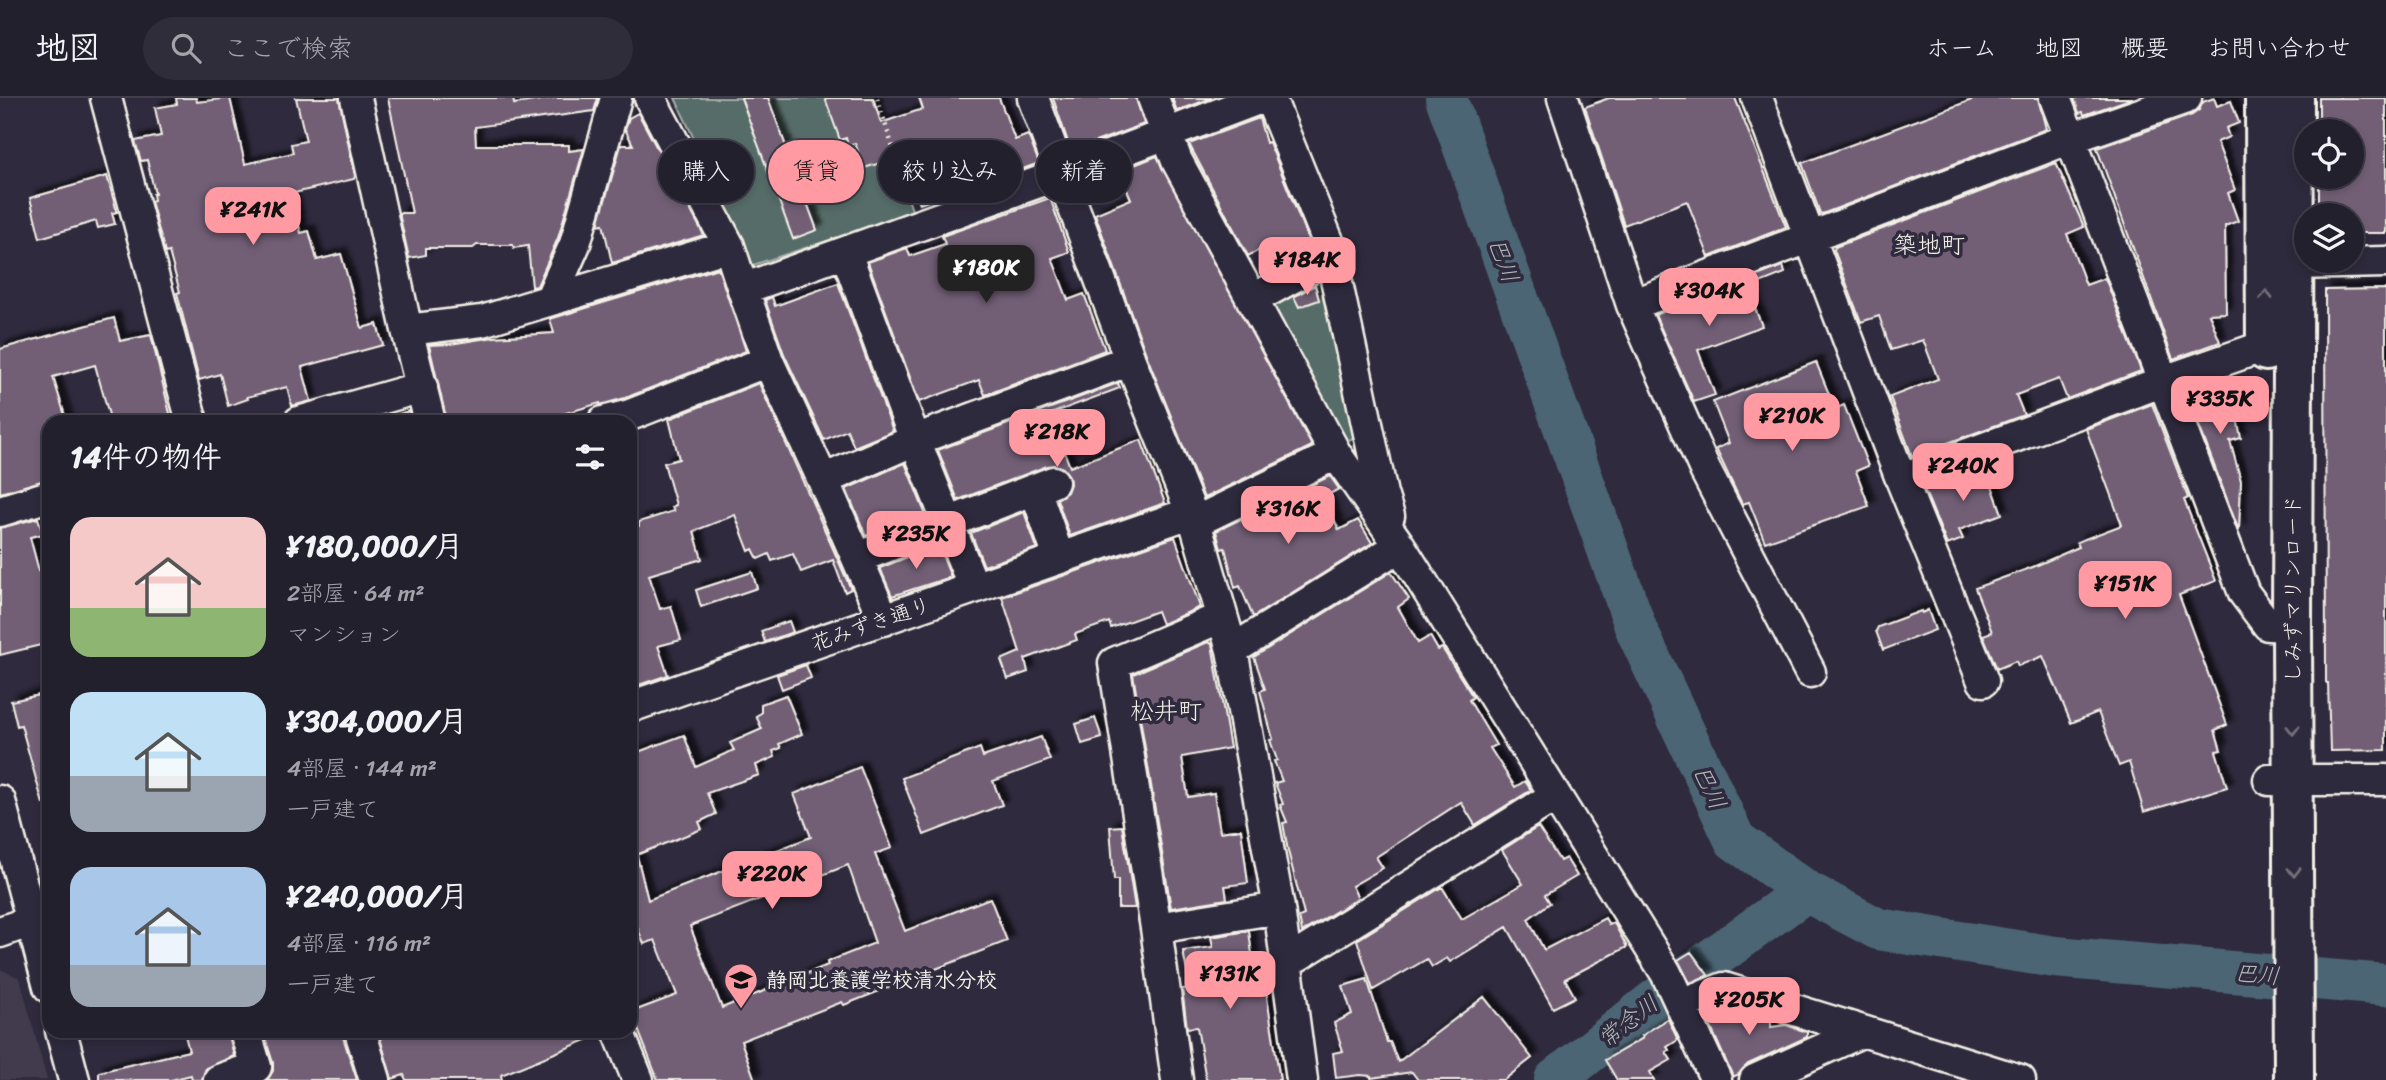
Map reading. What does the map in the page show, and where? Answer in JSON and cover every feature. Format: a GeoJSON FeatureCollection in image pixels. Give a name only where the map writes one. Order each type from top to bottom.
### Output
{"type":"FeatureCollection","features":[{"type":"Feature","properties":{"kind":"highway","name":"しみずマリンロード"},"geometry":{"type":"LineString","coordinates":[[2265,98],[2279,341],[2281,792],[2294,1080]]}},
{"type":"Feature","properties":{"kind":"highway","name":"しみずマリンロード"},"geometry":{"type":"LineString","coordinates":[[2279,341],[2293,264],[2294,98]]}},
{"type":"Feature","properties":{"kind":"highway","name":"しみずマリンロード"},"geometry":{"type":"LineString","coordinates":[[2270,1080],[2281,792]]}},
{"type":"Feature","properties":{"kind":"street"},"geometry":{"type":"LineString","coordinates":[[106,98],[190,415]]}},
{"type":"Feature","properties":{"kind":"street"},"geometry":{"type":"LineString","coordinates":[[356,98],[428,415]]}},
{"type":"Feature","properties":{"kind":"street"},"geometry":{"type":"LineString","coordinates":[[550,300],[575,244],[616,98]]}},
{"type":"Feature","properties":{"kind":"street"},"geometry":{"type":"LineString","coordinates":[[650,98],[730,246],[768,361],[884,621]]}},
{"type":"Feature","properties":{"kind":"street"},"geometry":{"type":"LineString","coordinates":[[1033,98],[1048,140]]}},
{"type":"Feature","properties":{"kind":"street"},"geometry":{"type":"LineString","coordinates":[[1153,98],[1177,161],[1336,454],[1400,546],[1665,973],[1716,1080]]}},
{"type":"Feature","properties":{"kind":"street"},"geometry":{"type":"LineString","coordinates":[[1132,145],[1261,98]]}},
{"type":"Feature","properties":{"kind":"street"},"geometry":{"type":"LineString","coordinates":[[1270,98],[1328,241],[1382,494],[1400,546]]}},
{"type":"Feature","properties":{"kind":"street"},"geometry":{"type":"LineString","coordinates":[[1563,98],[1632,305],[1705,470],[1810,672]]}},
{"type":"Feature","properties":{"kind":"street"},"geometry":{"type":"LineString","coordinates":[[1757,98],[1900,479],[1983,681]]}},
{"type":"Feature","properties":{"kind":"street"},"geometry":{"type":"LineString","coordinates":[[2056,98],[2245,593],[2280,625]]}},
{"type":"Feature","properties":{"kind":"street"},"geometry":{"type":"LineString","coordinates":[[1632,305],[2071,138],[2186,98]]}},
{"type":"Feature","properties":{"kind":"street"},"geometry":{"type":"LineString","coordinates":[[743,289],[1036,183]]}},
{"type":"Feature","properties":{"kind":"street"},"geometry":{"type":"LineString","coordinates":[[1071,203],[1193,517],[1232,650],[1279,908],[1302,1080]]}},
{"type":"Feature","properties":{"kind":"street"},"geometry":{"type":"LineString","coordinates":[[407,330],[482,321],[730,246]]}},
{"type":"Feature","properties":{"kind":"street"},"geometry":{"type":"LineString","coordinates":[[846,253],[915,440],[974,588]]}},
{"type":"Feature","properties":{"kind":"street"},"geometry":{"type":"LineString","coordinates":[[1252,300],[1331,256]]}},
{"type":"Feature","properties":{"kind":"street"},"geometry":{"type":"LineString","coordinates":[[2293,264],[2386,262]]}},
{"type":"Feature","properties":{"kind":"street"},"geometry":{"type":"LineString","coordinates":[[1900,479],[2279,341]]}},
{"type":"Feature","properties":{"kind":"street"},"geometry":{"type":"LineString","coordinates":[[823,480],[915,440],[1130,360]]}},
{"type":"Feature","properties":{"kind":"street"},"geometry":{"type":"LineString","coordinates":[[630,415],[768,361]]}},
{"type":"Feature","properties":{"kind":"street"},"geometry":{"type":"LineString","coordinates":[[324,415],[422,387]]}},
{"type":"Feature","properties":{"kind":"street","name":"花みずき通り"},"geometry":{"type":"LineString","coordinates":[[637,705],[1059,558],[1193,517],[1336,454]]}},
{"type":"Feature","properties":{"kind":"street"},"geometry":{"type":"LineString","coordinates":[[857,558],[1044,486],[1059,558]]}},
{"type":"Feature","properties":{"kind":"street"},"geometry":{"type":"LineString","coordinates":[[0,511],[42,498]]}},
{"type":"Feature","properties":{"kind":"street"},"geometry":{"type":"LineString","coordinates":[[1232,650],[1400,546]]}},
{"type":"Feature","properties":{"kind":"street"},"geometry":{"type":"LineString","coordinates":[[1177,1080],[1114,663],[1222,617]]}},
{"type":"Feature","properties":{"kind":"street"},"geometry":{"type":"LineString","coordinates":[[2281,792],[2386,780]]}},
{"type":"Feature","properties":{"kind":"street"},"geometry":{"type":"LineString","coordinates":[[1286,964],[1555,796]]}},
{"type":"Feature","properties":{"kind":"street"},"geometry":{"type":"LineString","coordinates":[[0,801],[40,918],[0,932]]}},
{"type":"Feature","properties":{"kind":"street"},"geometry":{"type":"LineString","coordinates":[[1156,928],[1279,908]]}},
{"type":"Feature","properties":{"kind":"street"},"geometry":{"type":"LineString","coordinates":[[1681,1005],[1724,988],[2020,1080]]}},
{"type":"Feature","properties":{"kind":"street"},"geometry":{"type":"LineString","coordinates":[[1755,1080],[1861,1032]]}},
{"type":"Feature","properties":{"kind":"street"},"geometry":{"type":"LineString","coordinates":[[63,1038],[74,1080]]}},
{"type":"Feature","properties":{"kind":"street"},"geometry":{"type":"LineString","coordinates":[[219,1080],[256,1067],[248,1038]]}},
{"type":"Feature","properties":{"kind":"street"},"geometry":{"type":"LineString","coordinates":[[362,1038],[375,1080]]}},
{"type":"Feature","properties":{"kind":"street"},"geometry":{"type":"LineString","coordinates":[[621,1038],[638,1080]]}},
{"type":"Feature","properties":{"kind":"path"},"geometry":{"type":"LineString","coordinates":[[877,98],[918,226]]}},
{"type":"Feature","properties":{"kind":"shaded area"},"geometry":{"type":"Polygon","coordinates":[[[0,969],[20,978],[47,1080],[0,1080],[0,969]]]}},
{"type":"Feature","properties":{"kind":"green space"},"geometry":{"type":"Polygon","coordinates":[[[675,98],[873,98],[888,140],[878,140],[878,203],[910,203],[913,213],[753,265],[724,203],[754,203],[754,140],[695,140],[675,98]]]}},
{"type":"Feature","properties":{"kind":"green space"},"geometry":{"type":"Polygon","coordinates":[[[1328,268],[1364,431],[1339,446],[1263,301],[1328,268]]]}},
{"type":"Feature","properties":{"kind":"building"},"geometry":{"type":"Polygon","coordinates":[[[176,98],[196,98],[197,102],[230,98],[245,164],[293,153],[291,144],[306,141],[296,98],[339,98],[354,179],[290,194],[301,233],[309,231],[317,260],[341,254],[362,328],[377,324],[383,345],[302,367],[311,401],[292,406],[287,387],[247,397],[248,399],[228,406],[220,374],[199,380],[177,293],[180,292],[169,252],[165,253],[151,201],[154,200],[155,194],[147,160],[141,161],[135,141],[161,136],[155,108],[177,104],[176,98]]]}},
{"type":"Feature","properties":{"kind":"building"},"geometry":{"type":"Polygon","coordinates":[[[388,98],[513,98],[514,104],[554,98],[598,98],[594,111],[475,127],[476,145],[569,145],[569,151],[584,149],[558,238],[537,286],[532,287],[528,246],[426,248],[426,255],[409,258],[399,213],[412,213],[388,98]]]}},
{"type":"Feature","properties":{"kind":"building"},"geometry":{"type":"Polygon","coordinates":[[[741,98],[768,98],[784,140],[768,140],[768,171],[741,98]]]}},
{"type":"Feature","properties":{"kind":"building"},"geometry":{"type":"Polygon","coordinates":[[[825,98],[873,98],[881,123],[923,109],[919,98],[999,98],[1015,140],[878,140],[878,164],[864,168],[864,140],[840,140],[825,98]]]}},
{"type":"Feature","properties":{"kind":"building"},"geometry":{"type":"Polygon","coordinates":[[[1053,98],[1136,98],[1144,124],[1101,140],[1067,140],[1053,98]]]}},
{"type":"Feature","properties":{"kind":"building"},"geometry":{"type":"Polygon","coordinates":[[[1172,98],[1212,98],[1177,111],[1172,98]]]}},
{"type":"Feature","properties":{"kind":"building"},"geometry":{"type":"Polygon","coordinates":[[[1609,98],[1735,98],[1786,227],[1709,257],[1687,201],[1624,225],[1585,107],[1609,98]]]}},
{"type":"Feature","properties":{"kind":"building"},"geometry":{"type":"Polygon","coordinates":[[[1977,98],[2038,98],[2046,129],[1820,213],[1802,163],[1977,98]]]}},
{"type":"Feature","properties":{"kind":"building"},"geometry":{"type":"Polygon","coordinates":[[[2074,98],[2133,98],[2084,115],[2083,112],[2079,113],[2074,98]]]}},
{"type":"Feature","properties":{"kind":"building"},"geometry":{"type":"Polygon","coordinates":[[[2214,98],[2217,106],[2231,101],[2239,123],[2226,128],[2229,137],[2217,142],[2235,190],[2228,193],[2238,221],[2225,226],[2226,313],[2209,314],[2220,342],[2173,359],[2097,148],[2192,115],[2199,110],[2203,102],[2214,98]]]}},
{"type":"Feature","properties":{"kind":"building"},"geometry":{"type":"Polygon","coordinates":[[[2319,98],[2386,98],[2386,233],[2364,233],[2364,203],[2319,203],[2319,189],[2364,189],[2364,119],[2319,119],[2319,98]]]}},
{"type":"Feature","properties":{"kind":"building"},"geometry":{"type":"Polygon","coordinates":[[[638,113],[658,150],[658,203],[687,203],[704,235],[612,263],[603,224],[598,225],[621,145],[633,145],[625,129],[629,118],[638,113]]]}},
{"type":"Feature","properties":{"kind":"building"},"geometry":{"type":"Polygon","coordinates":[[[1259,118],[1266,143],[1269,142],[1311,247],[1278,266],[1267,246],[1248,256],[1189,144],[1259,118]]]}},
{"type":"Feature","properties":{"kind":"building"},"geometry":{"type":"Polygon","coordinates":[[[1028,135],[1036,155],[1036,164],[1022,169],[1022,140],[1015,140],[1028,135]]]}},
{"type":"Feature","properties":{"kind":"building"},"geometry":{"type":"Polygon","coordinates":[[[1157,156],[1312,446],[1204,498],[1146,354],[1095,214],[1121,203],[1132,203],[1132,166],[1157,156]]]}},
{"type":"Feature","properties":{"kind":"building"},"geometry":{"type":"Polygon","coordinates":[[[2056,163],[2084,227],[2067,234],[2086,285],[2105,278],[2141,371],[2067,399],[2059,379],[2040,386],[2016,395],[2024,415],[1912,456],[1890,397],[1938,379],[1923,340],[1891,350],[1879,316],[1861,322],[1835,247],[2056,163]]]}},
{"type":"Feature","properties":{"kind":"building"},"geometry":{"type":"Polygon","coordinates":[[[107,176],[117,212],[112,213],[115,224],[98,228],[96,221],[40,238],[30,198],[107,176]]]}},
{"type":"Feature","properties":{"kind":"building"},"geometry":{"type":"Polygon","coordinates":[[[780,203],[807,203],[817,230],[793,239],[780,203]]]}},
{"type":"Feature","properties":{"kind":"building"},"geometry":{"type":"Polygon","coordinates":[[[1036,203],[1052,203],[1069,252],[1052,258],[1068,300],[1084,294],[1105,350],[985,395],[979,380],[919,402],[868,262],[907,248],[910,256],[945,244],[942,236],[1036,203]]]}},
{"type":"Feature","properties":{"kind":"building"},"geometry":{"type":"Polygon","coordinates":[[[1783,266],[1785,273],[1747,288],[1762,326],[1698,350],[1715,395],[1694,402],[1655,315],[1783,266]]]}},
{"type":"Feature","properties":{"kind":"building"},"geometry":{"type":"Polygon","coordinates":[[[718,268],[746,351],[625,398],[559,415],[445,415],[429,345],[554,333],[550,319],[718,268]]]}},
{"type":"Feature","properties":{"kind":"building"},"geometry":{"type":"Polygon","coordinates":[[[838,283],[893,431],[854,447],[847,430],[824,440],[784,354],[765,300],[772,297],[775,306],[838,283]]]}},
{"type":"Feature","properties":{"kind":"building"},"geometry":{"type":"Polygon","coordinates":[[[1315,285],[1319,300],[1299,307],[1294,297],[1315,285]]]}},
{"type":"Feature","properties":{"kind":"building"},"geometry":{"type":"Polygon","coordinates":[[[2386,289],[2386,750],[2330,751],[2326,683],[2325,290],[2386,289]]]}},
{"type":"Feature","properties":{"kind":"building"},"geometry":{"type":"Polygon","coordinates":[[[114,318],[120,341],[151,335],[170,415],[109,415],[95,365],[53,377],[65,415],[42,415],[42,481],[0,493],[0,349],[114,318]]]}},
{"type":"Feature","properties":{"kind":"building"},"geometry":{"type":"Polygon","coordinates":[[[1816,362],[1835,409],[1844,405],[1868,466],[1856,471],[1869,506],[1765,542],[1749,502],[1742,504],[1716,449],[1729,443],[1713,402],[1816,362]]]}},
{"type":"Feature","properties":{"kind":"building"},"geometry":{"type":"Polygon","coordinates":[[[2224,379],[2226,386],[2230,385],[2241,438],[2230,441],[2241,481],[2239,531],[2197,420],[2189,391],[2224,379]]]}},
{"type":"Feature","properties":{"kind":"building"},"geometry":{"type":"Polygon","coordinates":[[[759,383],[851,589],[845,592],[833,560],[801,572],[793,554],[772,561],[769,554],[758,559],[753,549],[749,551],[735,515],[694,531],[702,559],[649,575],[660,609],[671,606],[681,640],[658,646],[668,675],[637,686],[637,527],[639,522],[674,511],[672,507],[676,505],[664,463],[679,459],[669,419],[759,383]]]}},
{"type":"Feature","properties":{"kind":"building"},"geometry":{"type":"Polygon","coordinates":[[[1118,383],[1120,388],[1050,414],[1070,467],[1141,440],[1165,503],[1070,536],[1057,499],[1067,492],[1069,476],[1063,468],[1055,465],[958,500],[938,450],[1118,383]]]}},
{"type":"Feature","properties":{"kind":"building"},"geometry":{"type":"Polygon","coordinates":[[[2152,404],[2188,498],[2184,500],[2216,581],[2179,595],[2227,725],[2215,730],[2221,750],[2216,751],[2227,787],[2144,812],[2129,762],[2119,766],[2098,712],[2071,723],[2043,656],[2018,666],[2016,661],[1997,669],[1983,635],[1992,632],[1975,588],[2033,567],[2079,547],[2077,542],[2122,525],[2086,429],[2152,404]]]}},
{"type":"Feature","properties":{"kind":"building"},"geometry":{"type":"Polygon","coordinates":[[[905,463],[925,513],[866,536],[846,489],[905,463]]]}},
{"type":"Feature","properties":{"kind":"building"},"geometry":{"type":"Polygon","coordinates":[[[1985,466],[2002,514],[1959,530],[1963,539],[1947,545],[1924,489],[1985,466]]]}},
{"type":"Feature","properties":{"kind":"building"},"geometry":{"type":"Polygon","coordinates":[[[1330,476],[1339,489],[1324,497],[1339,530],[1358,520],[1372,543],[1253,617],[1240,586],[1235,588],[1225,548],[1221,549],[1216,531],[1330,476]]]}},
{"type":"Feature","properties":{"kind":"building"},"geometry":{"type":"Polygon","coordinates":[[[1024,512],[1037,548],[984,566],[971,533],[1024,512]]]}},
{"type":"Feature","properties":{"kind":"building"},"geometry":{"type":"Polygon","coordinates":[[[38,518],[42,534],[30,537],[42,575],[42,645],[0,655],[0,528],[38,518]]]}},
{"type":"Feature","properties":{"kind":"building"},"geometry":{"type":"Polygon","coordinates":[[[1175,537],[1200,607],[1162,624],[1157,611],[1111,628],[1109,622],[1075,634],[1077,640],[1025,659],[1028,672],[1008,679],[1001,660],[1020,652],[1002,597],[1175,537]]]}},
{"type":"Feature","properties":{"kind":"building"},"geometry":{"type":"Polygon","coordinates":[[[938,545],[951,577],[892,596],[880,568],[938,545]]]}},
{"type":"Feature","properties":{"kind":"building"},"geometry":{"type":"Polygon","coordinates":[[[752,572],[757,588],[701,607],[696,590],[752,572]]]}},
{"type":"Feature","properties":{"kind":"building"},"geometry":{"type":"Polygon","coordinates":[[[1391,572],[1409,599],[1398,607],[1418,643],[1430,636],[1438,650],[1442,648],[1473,697],[1469,700],[1496,745],[1490,748],[1515,787],[1525,781],[1531,790],[1475,825],[1461,802],[1376,857],[1383,868],[1352,886],[1358,898],[1302,932],[1299,917],[1304,915],[1288,851],[1283,823],[1287,822],[1275,783],[1282,781],[1274,761],[1277,760],[1270,740],[1273,739],[1260,691],[1265,689],[1254,657],[1391,572]]]}},
{"type":"Feature","properties":{"kind":"building"},"geometry":{"type":"Polygon","coordinates":[[[1928,610],[1935,630],[1883,650],[1876,631],[1878,627],[1928,610]]]}},
{"type":"Feature","properties":{"kind":"building"},"geometry":{"type":"Polygon","coordinates":[[[789,621],[793,632],[765,642],[761,631],[789,621]]]}},
{"type":"Feature","properties":{"kind":"building"},"geometry":{"type":"Polygon","coordinates":[[[1208,642],[1212,644],[1230,748],[1182,757],[1188,797],[1214,793],[1220,832],[1241,829],[1248,883],[1225,886],[1227,899],[1171,908],[1133,674],[1208,642]]]}},
{"type":"Feature","properties":{"kind":"building"},"geometry":{"type":"Polygon","coordinates":[[[806,665],[811,678],[782,689],[777,675],[806,665]]]}},
{"type":"Feature","properties":{"kind":"building"},"geometry":{"type":"Polygon","coordinates":[[[42,694],[42,800],[21,725],[17,726],[11,701],[42,694]]]}},
{"type":"Feature","properties":{"kind":"building"},"geometry":{"type":"Polygon","coordinates":[[[786,695],[802,734],[779,744],[781,748],[773,751],[775,757],[756,765],[759,775],[707,793],[716,814],[699,822],[702,829],[637,855],[637,752],[684,735],[696,767],[734,750],[730,743],[762,729],[756,716],[761,713],[761,704],[786,695]]]}},
{"type":"Feature","properties":{"kind":"building"},"geometry":{"type":"Polygon","coordinates":[[[1095,718],[1102,738],[1082,744],[1076,724],[1095,718]]]}},
{"type":"Feature","properties":{"kind":"building"},"geometry":{"type":"Polygon","coordinates":[[[1041,737],[1050,760],[993,781],[1002,805],[924,835],[902,778],[980,748],[983,757],[1041,737]]]}},
{"type":"Feature","properties":{"kind":"building"},"geometry":{"type":"Polygon","coordinates":[[[860,767],[892,848],[875,854],[905,931],[990,898],[1007,941],[844,1005],[842,1002],[741,1041],[755,1080],[658,1080],[637,1027],[637,1010],[677,995],[655,940],[644,944],[637,926],[637,856],[648,900],[811,837],[794,794],[860,767]],[[848,865],[690,926],[722,1008],[828,965],[827,962],[875,943],[848,865]]]}},
{"type":"Feature","properties":{"kind":"building"},"geometry":{"type":"Polygon","coordinates":[[[1122,826],[1135,908],[1118,908],[1118,880],[1114,880],[1110,827],[1122,826]]]}},
{"type":"Feature","properties":{"kind":"building"},"geometry":{"type":"Polygon","coordinates":[[[1538,827],[1560,861],[1566,858],[1577,876],[1545,895],[1550,903],[1528,919],[1544,950],[1605,918],[1609,925],[1614,923],[1627,947],[1565,979],[1575,997],[1553,1008],[1507,927],[1450,962],[1447,958],[1432,967],[1427,959],[1373,990],[1357,940],[1442,887],[1462,919],[1523,884],[1502,850],[1538,827]]]}},
{"type":"Feature","properties":{"kind":"building"},"geometry":{"type":"Polygon","coordinates":[[[1249,931],[1255,979],[1264,978],[1280,1080],[1206,1080],[1197,1027],[1187,1028],[1182,989],[1190,988],[1183,951],[1213,947],[1211,937],[1249,931]]]}},
{"type":"Feature","properties":{"kind":"building"},"geometry":{"type":"Polygon","coordinates":[[[1691,952],[1708,975],[1690,983],[1678,960],[1691,952]]]}},
{"type":"Feature","properties":{"kind":"building"},"geometry":{"type":"Polygon","coordinates":[[[1367,979],[1387,1042],[1390,1042],[1398,1062],[1484,997],[1532,1058],[1504,1080],[1418,1080],[1412,1072],[1371,1078],[1360,1075],[1336,1078],[1333,1053],[1343,1051],[1334,1023],[1352,1014],[1343,986],[1367,979]]]}},
{"type":"Feature","properties":{"kind":"building"},"geometry":{"type":"Polygon","coordinates":[[[1725,1007],[1771,1021],[1771,1027],[1786,1025],[1807,1032],[1807,1037],[1748,1064],[1733,1077],[1705,1014],[1725,1007]]]}},
{"type":"Feature","properties":{"kind":"building"},"geometry":{"type":"Polygon","coordinates":[[[1668,1019],[1678,1040],[1667,1047],[1669,1050],[1666,1052],[1671,1060],[1650,1072],[1654,1080],[1617,1080],[1605,1060],[1643,1038],[1642,1036],[1668,1019]]]}},
{"type":"Feature","properties":{"kind":"building"},"geometry":{"type":"Polygon","coordinates":[[[186,1038],[230,1038],[234,1056],[206,1068],[202,1080],[192,1080],[191,1075],[171,1080],[99,1080],[99,1072],[189,1051],[186,1038]]]}},
{"type":"Feature","properties":{"kind":"building"},"geometry":{"type":"Polygon","coordinates":[[[265,1038],[343,1038],[357,1080],[267,1080],[273,1071],[265,1038]]]}},
{"type":"Feature","properties":{"kind":"building"},"geometry":{"type":"Polygon","coordinates":[[[380,1038],[591,1038],[501,1075],[502,1080],[406,1080],[404,1075],[392,1079],[380,1038]]]}},
{"type":"Feature","properties":{"kind":"waterway","name":"巴川"},"geometry":{"type":"LineString","coordinates":[[1446,98],[1637,631],[1735,840],[1806,891],[1878,929],[2055,957],[2386,985]]}},
{"type":"Feature","properties":{"kind":"waterway","name":"常念川"},"geometry":{"type":"LineString","coordinates":[[1555,1080],[1654,1001],[1806,891]]}},
{"type":"Feature","properties":{"kind":"place","name":"静岡北養護学校清水分校"},"geometry":{"type":"Point","coordinates":[741,1010]}},
{"type":"Feature","properties":{"kind":"district","name":"築地町"},"geometry":{"type":"Point","coordinates":[1929,245]}},
{"type":"Feature","properties":{"kind":"district","name":"松井町"},"geometry":{"type":"Point","coordinates":[1166,711]}}]}
